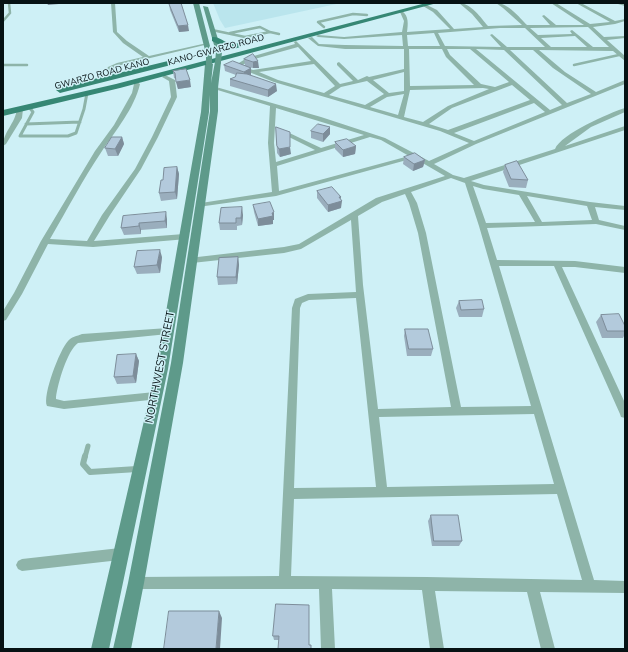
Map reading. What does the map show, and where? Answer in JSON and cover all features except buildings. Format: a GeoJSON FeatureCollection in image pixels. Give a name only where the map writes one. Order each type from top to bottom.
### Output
{"type":"FeatureCollection","features":[{"type":"Feature","properties":{"kind":"main road"},"geometry":{"type":"LineString","coordinates":[[196,3],[207,44],[207,54],[212,84]]}},
{"type":"Feature","properties":{"kind":"main road"},"geometry":{"type":"LineString","coordinates":[[203,3],[219,51],[218,63],[212,84]]}},
{"type":"Feature","properties":{"kind":"main road","name":"GWARZO ROAD KANO"},"geometry":{"type":"LineString","coordinates":[[3,108],[46,95],[325,28],[366,15],[414,3]]}},
{"type":"Feature","properties":{"kind":"main road","name":"KANO-GWARZO ROAD"},"geometry":{"type":"LineString","coordinates":[[3,113],[85,94],[325,28],[402,12],[434,3]]}},
{"type":"Feature","properties":{"kind":"main road"},"geometry":{"type":"LineString","coordinates":[[308,27],[325,28]]}},
{"type":"Feature","properties":{"kind":"main road"},"geometry":{"type":"LineString","coordinates":[[85,94],[104,93],[209,65],[297,44],[314,37],[325,28]]}},
{"type":"Feature","properties":{"kind":"main road"},"geometry":{"type":"LineString","coordinates":[[207,54],[282,33]]}},
{"type":"Feature","properties":{"kind":"main road"},"geometry":{"type":"LineString","coordinates":[[215,39],[228,46],[239,45]]}},
{"type":"Feature","properties":{"kind":"main road"},"geometry":{"type":"LineString","coordinates":[[3,104],[46,95],[174,62]]}},
{"type":"Feature","properties":{"kind":"main road","name":"NORTHWEST STREET"},"geometry":{"type":"LineString","coordinates":[[122,649],[177,363],[214,111],[212,84]]}},
{"type":"Feature","properties":{"kind":"main road","name":"NORTHWEST STREET"},"geometry":{"type":"LineString","coordinates":[[100,649],[168,331],[205,112],[212,84]]}},
{"type":"Feature","properties":{"kind":"street"},"geometry":{"type":"LineString","coordinates":[[113,3],[116,32],[124,42],[147,56]]}},
{"type":"Feature","properties":{"kind":"street"},"geometry":{"type":"LineString","coordinates":[[461,3],[474,13],[486,27]]}},
{"type":"Feature","properties":{"kind":"street"},"geometry":{"type":"LineString","coordinates":[[498,3],[505,7],[550,49]]}},
{"type":"Feature","properties":{"kind":"street"},"geometry":{"type":"LineString","coordinates":[[553,3],[589,26],[613,49],[622,54],[625,59]]}},
{"type":"Feature","properties":{"kind":"street"},"geometry":{"type":"LineString","coordinates":[[578,3],[615,23]]}},
{"type":"Feature","properties":{"kind":"street"},"geometry":{"type":"LineString","coordinates":[[620,3],[625,5]]}},
{"type":"Feature","properties":{"kind":"street"},"geometry":{"type":"LineString","coordinates":[[425,5],[435,11],[453,30]]}},
{"type":"Feature","properties":{"kind":"street"},"geometry":{"type":"LineString","coordinates":[[401,117],[407,90],[406,48],[404,37],[406,21],[402,12]]}},
{"type":"Feature","properties":{"kind":"street"},"geometry":{"type":"LineString","coordinates":[[544,16],[555,27]]}},
{"type":"Feature","properties":{"kind":"street"},"geometry":{"type":"LineString","coordinates":[[613,49],[505,47],[406,48],[318,45],[314,37],[340,38],[486,27],[589,26],[615,23],[625,20]]}},
{"type":"Feature","properties":{"kind":"street"},"geometry":{"type":"LineString","coordinates":[[567,26],[592,49]]}},
{"type":"Feature","properties":{"kind":"street"},"geometry":{"type":"LineString","coordinates":[[435,31],[444,47],[444,51],[479,86]]}},
{"type":"Feature","properties":{"kind":"street"},"geometry":{"type":"LineString","coordinates":[[492,35],[565,105]]}},
{"type":"Feature","properties":{"kind":"street"},"geometry":{"type":"LineString","coordinates":[[537,37],[576,35]]}},
{"type":"Feature","properties":{"kind":"street"},"geometry":{"type":"LineString","coordinates":[[602,39],[625,37]]}},
{"type":"Feature","properties":{"kind":"street"},"geometry":{"type":"LineString","coordinates":[[112,77],[109,71],[112,67],[147,56],[207,44]]}},
{"type":"Feature","properties":{"kind":"street"},"geometry":{"type":"LineString","coordinates":[[340,86],[297,44],[249,59],[237,66],[250,72],[450,132],[474,143]]}},
{"type":"Feature","properties":{"kind":"street"},"geometry":{"type":"LineString","coordinates":[[470,47],[548,112]]}},
{"type":"Feature","properties":{"kind":"street"},"geometry":{"type":"LineString","coordinates":[[534,48],[559,70],[594,93]]}},
{"type":"Feature","properties":{"kind":"street"},"geometry":{"type":"LineString","coordinates":[[250,72],[314,62]]}},
{"type":"Feature","properties":{"kind":"street"},"geometry":{"type":"LineString","coordinates":[[339,64],[356,81]]}},
{"type":"Feature","properties":{"kind":"street"},"geometry":{"type":"LineString","coordinates":[[325,95],[329,91],[340,86],[356,81],[407,70]]}},
{"type":"Feature","properties":{"kind":"street"},"geometry":{"type":"LineString","coordinates":[[89,244],[138,169],[174,97],[172,80],[165,77]]}},
{"type":"Feature","properties":{"kind":"street"},"geometry":{"type":"LineString","coordinates":[[367,78],[387,94]]}},
{"type":"Feature","properties":{"kind":"street"},"geometry":{"type":"LineString","coordinates":[[429,164],[474,143],[548,112],[625,82]]}},
{"type":"Feature","properties":{"kind":"street"},"geometry":{"type":"LineString","coordinates":[[425,124],[450,107],[512,83]]}},
{"type":"Feature","properties":{"kind":"street"},"geometry":{"type":"LineString","coordinates":[[3,318],[18,294],[45,241],[98,151],[117,125],[135,93],[137,84]]}},
{"type":"Feature","properties":{"kind":"street"},"geometry":{"type":"LineString","coordinates":[[212,84],[273,106],[383,139],[465,182],[491,189],[625,208]]}},
{"type":"Feature","properties":{"kind":"street"},"geometry":{"type":"LineString","coordinates":[[366,107],[375,99],[387,94],[407,90],[479,86],[496,88]]}},
{"type":"Feature","properties":{"kind":"street"},"geometry":{"type":"LineString","coordinates":[[450,132],[534,100]]}},
{"type":"Feature","properties":{"kind":"street"},"geometry":{"type":"LineString","coordinates":[[273,106],[271,143],[276,194]]}},
{"type":"Feature","properties":{"kind":"street"},"geometry":{"type":"LineString","coordinates":[[3,144],[24,108]]}},
{"type":"Feature","properties":{"kind":"street"},"geometry":{"type":"LineString","coordinates":[[555,150],[573,134],[614,113],[625,110]]}},
{"type":"Feature","properties":{"kind":"street"},"geometry":{"type":"LineString","coordinates":[[271,128],[282,131],[321,150]]}},
{"type":"Feature","properties":{"kind":"street"},"geometry":{"type":"LineString","coordinates":[[465,182],[555,150],[625,128]]}},
{"type":"Feature","properties":{"kind":"street"},"geometry":{"type":"LineString","coordinates":[[273,165],[369,135]]}},
{"type":"Feature","properties":{"kind":"street"},"geometry":{"type":"LineString","coordinates":[[200,205],[276,194],[416,156]]}},
{"type":"Feature","properties":{"kind":"street"},"geometry":{"type":"LineString","coordinates":[[192,260],[284,250],[302,246],[379,200],[451,176]]}},
{"type":"Feature","properties":{"kind":"street"},"geometry":{"type":"LineString","coordinates":[[465,182],[483,226],[590,586]]}},
{"type":"Feature","properties":{"kind":"street"},"geometry":{"type":"LineString","coordinates":[[408,191],[422,233],[457,412]]}},
{"type":"Feature","properties":{"kind":"street"},"geometry":{"type":"LineString","coordinates":[[522,194],[540,224]]}},
{"type":"Feature","properties":{"kind":"street"},"geometry":{"type":"LineString","coordinates":[[590,204],[596,222]]}},
{"type":"Feature","properties":{"kind":"street"},"geometry":{"type":"LineString","coordinates":[[354,215],[382,492]]}},
{"type":"Feature","properties":{"kind":"street"},"geometry":{"type":"LineString","coordinates":[[483,226],[596,222],[625,228]]}},
{"type":"Feature","properties":{"kind":"street"},"geometry":{"type":"LineString","coordinates":[[45,241],[89,244],[184,237]]}},
{"type":"Feature","properties":{"kind":"street"},"geometry":{"type":"LineString","coordinates":[[493,263],[556,263],[591,265],[622,270],[625,280]]}},
{"type":"Feature","properties":{"kind":"street"},"geometry":{"type":"LineString","coordinates":[[556,263],[625,414]]}},
{"type":"Feature","properties":{"kind":"street"},"geometry":{"type":"LineString","coordinates":[[285,582],[296,308],[298,301],[308,297],[361,296]]}},
{"type":"Feature","properties":{"kind":"street"},"geometry":{"type":"LineString","coordinates":[[155,396],[64,404],[51,403],[52,388],[70,344],[75,340],[82,338],[168,331]]}},
{"type":"Feature","properties":{"kind":"street"},"geometry":{"type":"LineString","coordinates":[[374,413],[537,410]]}},
{"type":"Feature","properties":{"kind":"street"},"geometry":{"type":"LineString","coordinates":[[288,494],[560,489]]}},
{"type":"Feature","properties":{"kind":"street"},"geometry":{"type":"LineString","coordinates":[[22,565],[120,554]]}},
{"type":"Feature","properties":{"kind":"street"},"geometry":{"type":"LineString","coordinates":[[136,582],[427,583],[625,587]]}},
{"type":"Feature","properties":{"kind":"street"},"geometry":{"type":"LineString","coordinates":[[325,583],[328,649]]}},
{"type":"Feature","properties":{"kind":"street"},"geometry":{"type":"LineString","coordinates":[[427,583],[437,649]]}},
{"type":"Feature","properties":{"kind":"street"},"geometry":{"type":"LineString","coordinates":[[532,586],[548,649]]}},
{"type":"Feature","properties":{"kind":"lane"},"geometry":{"type":"LineString","coordinates":[[3,21],[10,13],[9,3]]}},
{"type":"Feature","properties":{"kind":"lane"},"geometry":{"type":"LineString","coordinates":[[230,33],[260,27],[270,32]]}},
{"type":"Feature","properties":{"kind":"lane"},"geometry":{"type":"LineString","coordinates":[[212,30],[247,37],[270,32],[282,33]]}},
{"type":"Feature","properties":{"kind":"lane"},"geometry":{"type":"LineString","coordinates":[[574,65],[622,54]]}},
{"type":"Feature","properties":{"kind":"lane"},"geometry":{"type":"LineString","coordinates":[[3,65],[27,65]]}},
{"type":"Feature","properties":{"kind":"lane"},"geometry":{"type":"LineString","coordinates":[[24,108],[32,112],[20,136],[68,136],[76,133],[80,122],[85,94]]}},
{"type":"Feature","properties":{"kind":"lane"},"geometry":{"type":"LineString","coordinates":[[26,124],[80,122]]}},
{"type":"Feature","properties":{"kind":"lane"},"geometry":{"type":"LineString","coordinates":[[88,446],[83,464],[90,472],[139,469]]}},
{"type":"Feature","properties":{"kind":"shaded area"},"geometry":{"type":"Polygon","coordinates":[[[213,3],[341,3],[225,28],[213,3]]]}}]}
